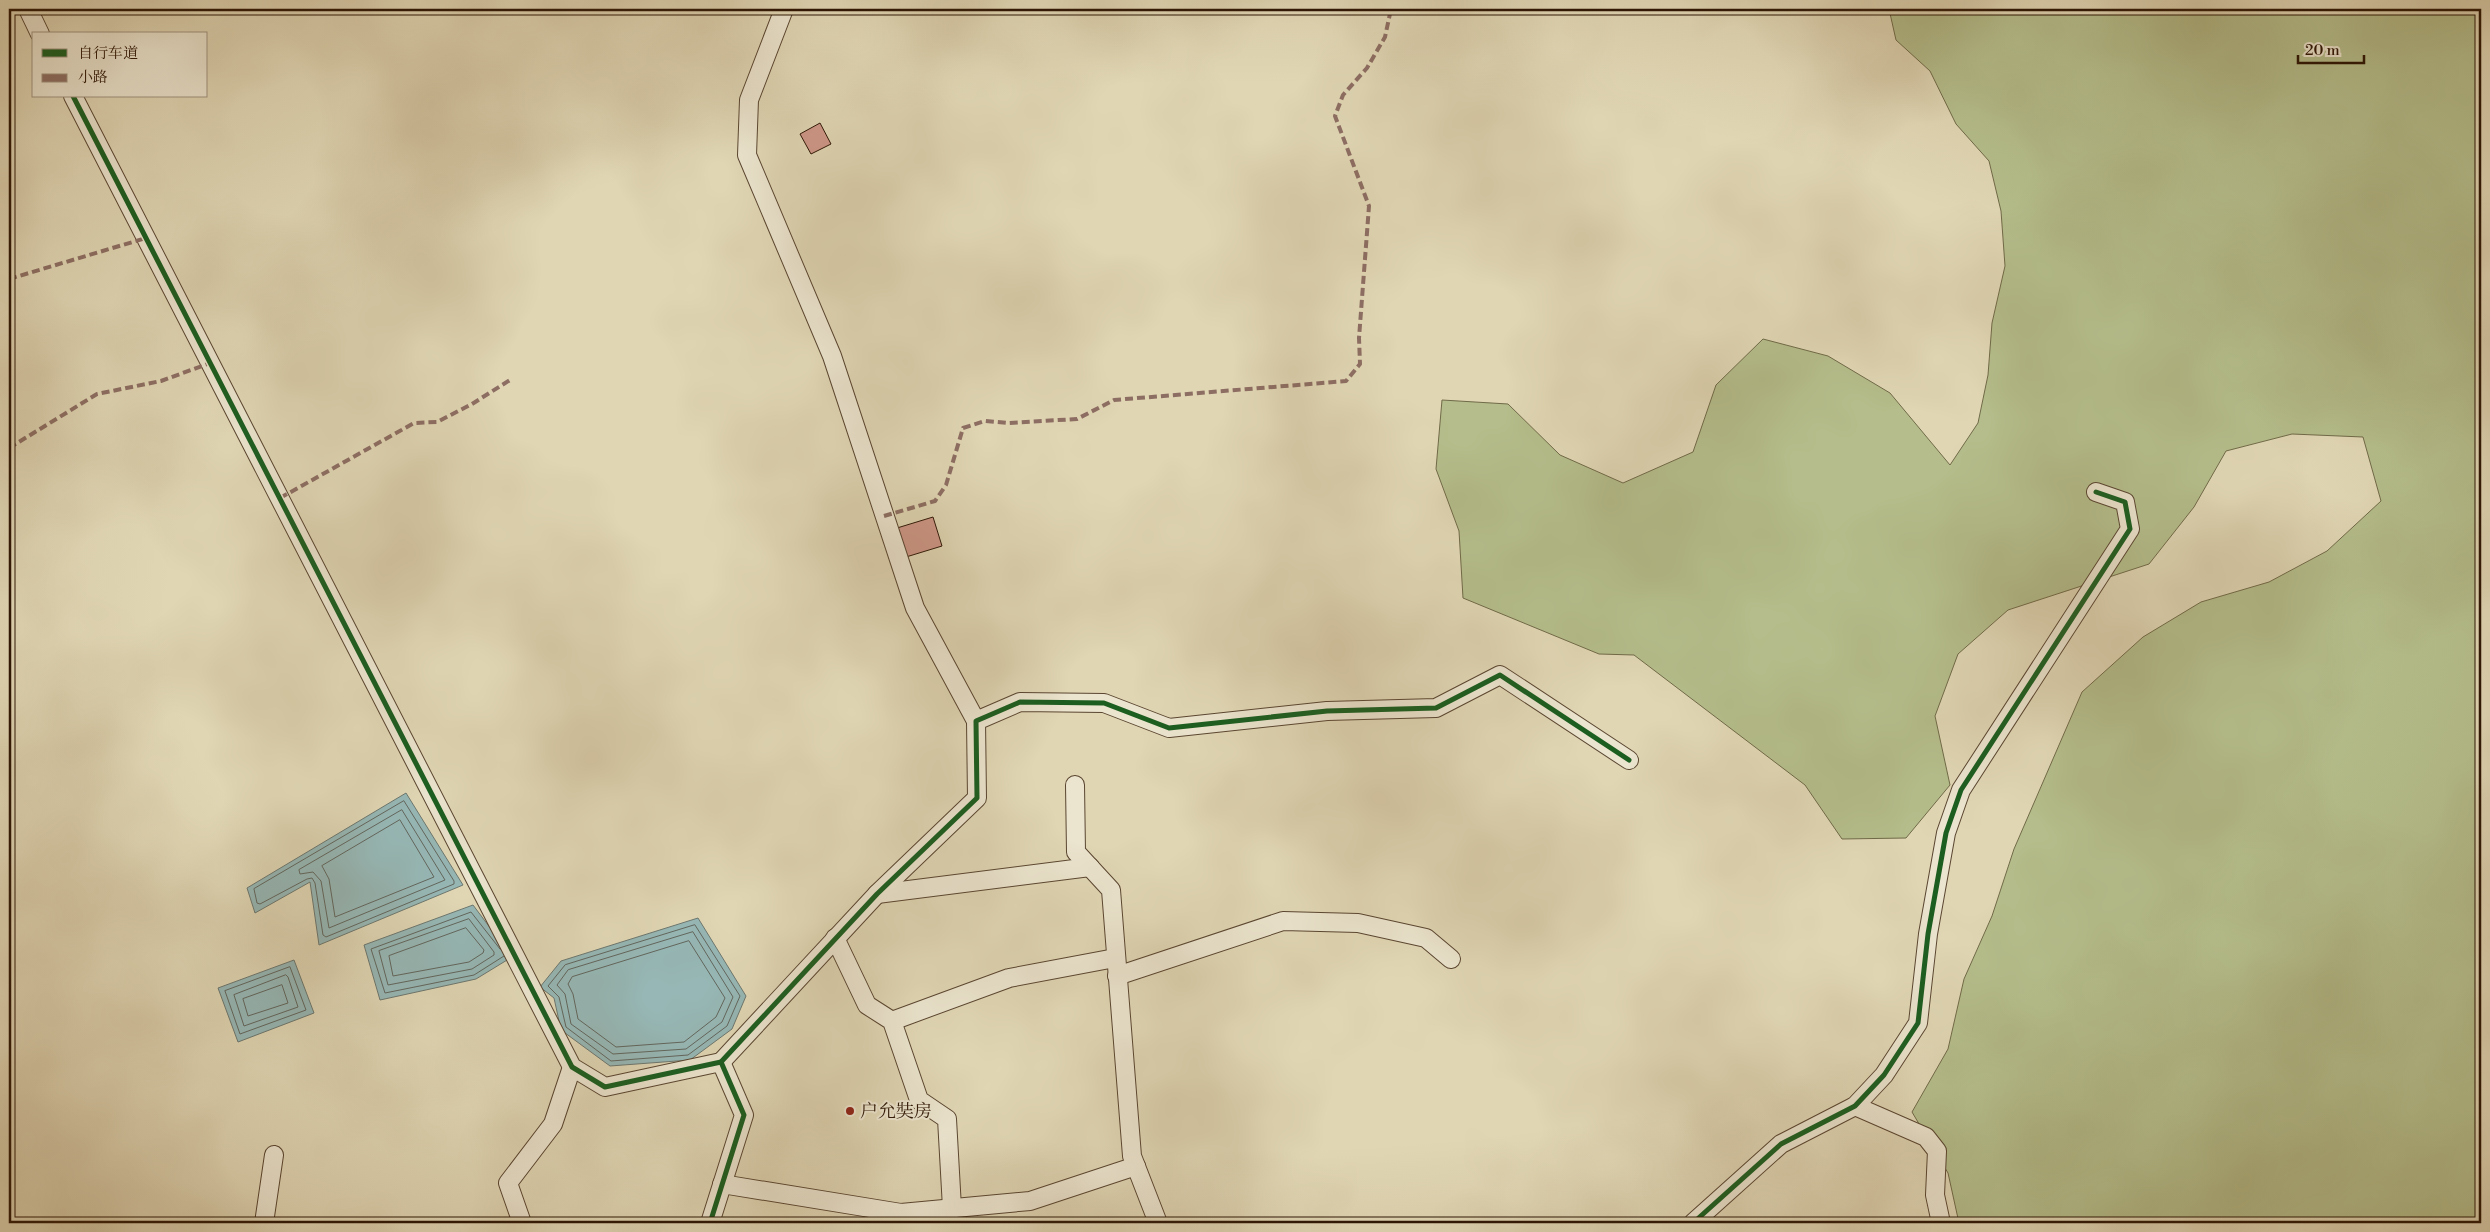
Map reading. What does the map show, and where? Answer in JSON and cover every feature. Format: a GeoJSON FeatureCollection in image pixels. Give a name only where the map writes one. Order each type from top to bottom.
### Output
{"type":"FeatureCollection","features":[{"type":"Feature","properties":{"kind":"street"},"geometry":{"type":"LineString","coordinates":[[28,9],[39,32]]}},
{"type":"Feature","properties":{"kind":"street"},"geometry":{"type":"LineString","coordinates":[[74,98],[572,1067],[605,1087],[721,1062],[877,894],[977,798],[976,721],[914,608],[832,356],[747,155],[749,100],[784,9]]}},
{"type":"Feature","properties":{"kind":"street"},"geometry":{"type":"LineString","coordinates":[[1693,1223],[1781,1144],[1855,1106],[1884,1075],[1918,1022],[1928,934],[1946,833],[1962,790],[2130,529],[2125,502],[2096,492]]}},
{"type":"Feature","properties":{"kind":"street"},"geometry":{"type":"LineString","coordinates":[[976,721],[1020,702],[1104,703],[1169,728],[1327,711],[1436,708],[1500,674],[1629,760]]}},
{"type":"Feature","properties":{"kind":"street"},"geometry":{"type":"LineString","coordinates":[[1075,785],[1076,852],[1112,890],[1115,958],[1132,1156],[1158,1223]]}},
{"type":"Feature","properties":{"kind":"street"},"geometry":{"type":"LineString","coordinates":[[877,894],[1090,867]]}},
{"type":"Feature","properties":{"kind":"street"},"geometry":{"type":"LineString","coordinates":[[1117,976],[1282,921],[1358,923],[1426,938],[1451,959]]}},
{"type":"Feature","properties":{"kind":"street"},"geometry":{"type":"LineString","coordinates":[[835,938],[867,1005],[892,1021],[919,1100],[947,1119],[952,1208],[942,1223]]}},
{"type":"Feature","properties":{"kind":"street"},"geometry":{"type":"LineString","coordinates":[[892,1021],[1009,978],[1115,958]]}},
{"type":"Feature","properties":{"kind":"street"},"geometry":{"type":"LineString","coordinates":[[710,1223],[744,1115],[721,1062]]}},
{"type":"Feature","properties":{"kind":"street"},"geometry":{"type":"LineString","coordinates":[[522,1223],[508,1183],[553,1124],[572,1067]]}},
{"type":"Feature","properties":{"kind":"street"},"geometry":{"type":"LineString","coordinates":[[1855,1106],[1926,1137],[1932,1144],[1937,1151],[1935,1195],[1941,1223]]}},
{"type":"Feature","properties":{"kind":"street"},"geometry":{"type":"LineString","coordinates":[[264,1223],[274,1155]]}},
{"type":"Feature","properties":{"kind":"street"},"geometry":{"type":"LineString","coordinates":[[722,1184],[901,1213],[1030,1201],[1136,1166]]}},
{"type":"Feature","properties":{"kind":"street"},"geometry":{"type":"LineString","coordinates":[[866,1208],[884,1223]]}},
{"type":"Feature","properties":{"kind":"green space"},"geometry":{"type":"Polygon","coordinates":[[[1889,9],[2481,9],[2481,1223],[1959,1223],[1948,1173],[1912,1112],[1948,1049],[1964,979],[1992,916],[2014,849],[2082,692],[2143,637],[2201,602],[2269,582],[2327,551],[2381,501],[2363,437],[2292,434],[2226,451],[2194,507],[2149,564],[2008,610],[1958,654],[1935,716],[1950,785],[1906,838],[1842,839],[1805,785],[1634,655],[1599,654],[1463,598],[1459,531],[1436,469],[1442,400],[1508,404],[1560,455],[1623,483],[1693,452],[1716,385],[1763,339],[1828,356],[1890,393],[1950,465],[1978,423],[1988,375],[1992,323],[2005,266],[2001,211],[1989,161],[1956,124],[1930,71],[1896,40],[1889,9]]]}},
{"type":"Feature","properties":{"kind":"water"},"geometry":{"type":"Polygon","coordinates":[[[406,793],[463,885],[319,945],[310,882],[255,913],[247,888],[406,793]]]}},
{"type":"Feature","properties":{"kind":"water"},"geometry":{"type":"Polygon","coordinates":[[[473,905],[512,957],[476,979],[380,1000],[364,945],[473,905]]]}},
{"type":"Feature","properties":{"kind":"water"},"geometry":{"type":"Polygon","coordinates":[[[698,918],[746,996],[732,1029],[690,1060],[610,1066],[561,1030],[554,998],[540,987],[561,961],[698,918]]]}},
{"type":"Feature","properties":{"kind":"water"},"geometry":{"type":"Polygon","coordinates":[[[294,960],[314,1013],[238,1042],[218,988],[294,960]]]}},
{"type":"Feature","properties":{"kind":"building"},"geometry":{"type":"Polygon","coordinates":[[[820,123],[831,144],[811,154],[800,134],[820,123]]]}},
{"type":"Feature","properties":{"kind":"building"},"geometry":{"type":"Polygon","coordinates":[[[933,517],[942,546],[906,557],[897,528],[933,517]]]}},
{"type":"Feature","properties":{"kind":"marked path"},"geometry":{"type":"LineString","coordinates":[[884,516],[935,501],[946,485],[963,428],[985,421],[1008,423],[1077,419],[1114,400],[1346,381],[1360,364],[1359,338],[1369,206],[1335,116],[1343,95],[1367,68],[1385,37],[1391,9]]}},
{"type":"Feature","properties":{"kind":"marked path"},"geometry":{"type":"LineString","coordinates":[[9,279],[146,238]]}},
{"type":"Feature","properties":{"kind":"marked path"},"geometry":{"type":"LineString","coordinates":[[9,448],[97,394],[161,381],[210,363]]}},
{"type":"Feature","properties":{"kind":"marked path"},"geometry":{"type":"LineString","coordinates":[[280,498],[414,423],[437,422],[472,404],[510,380]]}},
{"type":"Feature","properties":{"kind":"cycle path"},"geometry":{"type":"LineString","coordinates":[[74,98],[572,1067],[605,1087],[721,1062],[744,1115],[710,1223]]}},
{"type":"Feature","properties":{"kind":"cycle path"},"geometry":{"type":"LineString","coordinates":[[1693,1223],[1781,1144],[1855,1106],[1884,1075],[1918,1023],[1928,934],[1946,833],[1961,790],[2130,529],[2125,502],[2096,492]]}},
{"type":"Feature","properties":{"kind":"cycle path"},"geometry":{"type":"LineString","coordinates":[[721,1062],[877,894],[977,798],[976,721],[1020,702],[1104,703],[1169,728],[1327,711],[1436,708],[1500,675],[1629,760]]}},
{"type":"Feature","properties":{"kind":"place","name":"户允奘房"},"geometry":{"type":"Point","coordinates":[850,1111]}}]}
